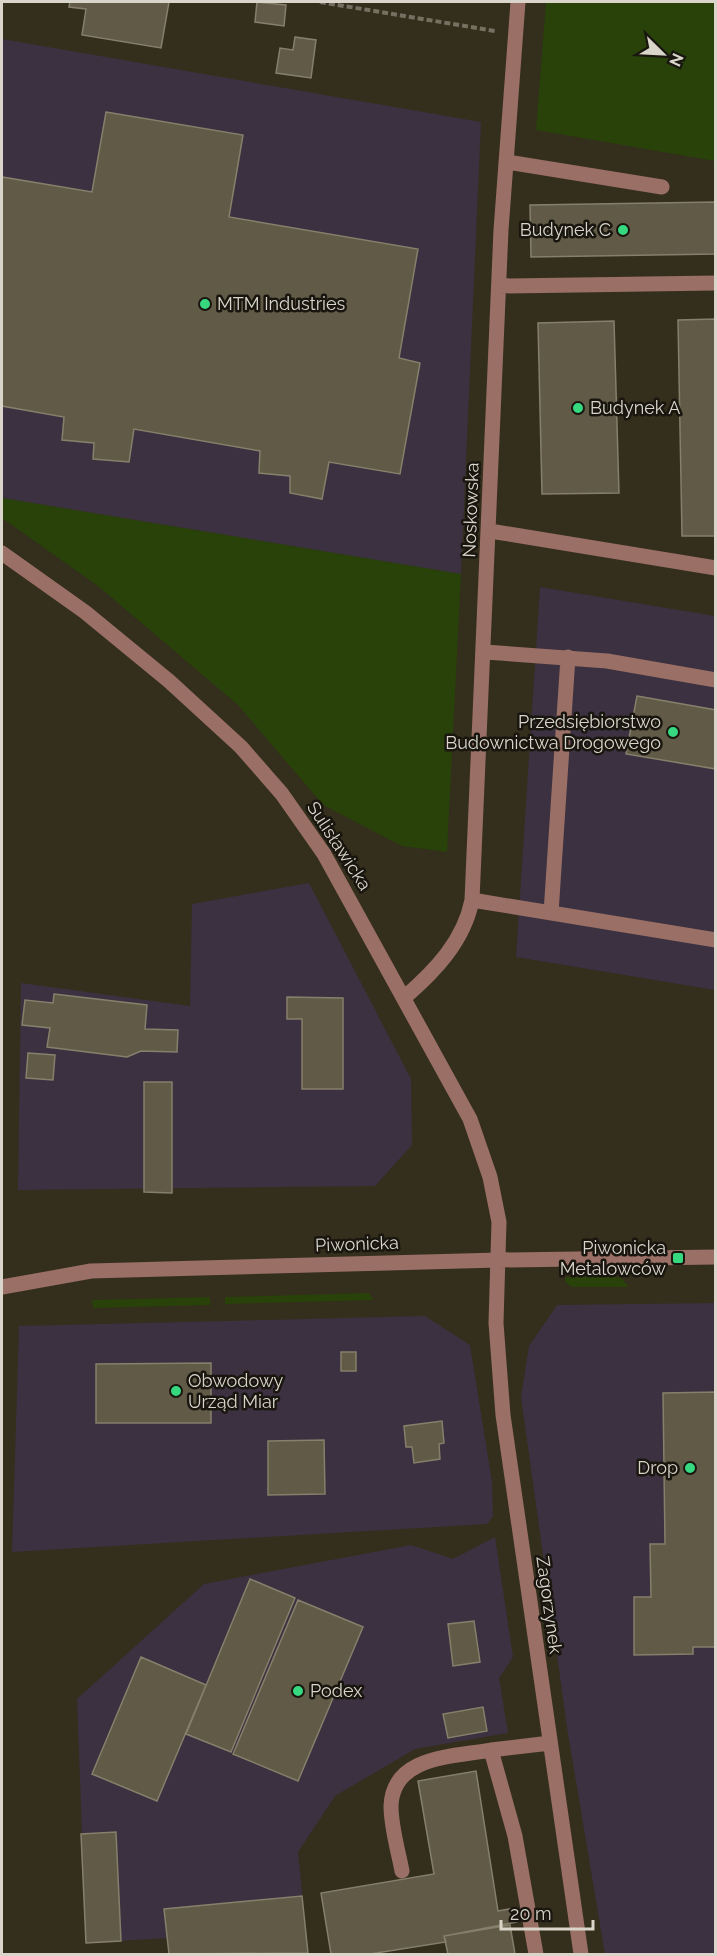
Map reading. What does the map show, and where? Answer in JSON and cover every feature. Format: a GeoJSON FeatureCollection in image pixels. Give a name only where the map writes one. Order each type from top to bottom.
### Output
{"type":"FeatureCollection","features":[{"type":"Feature","properties":{"kind":"street","name":"Noskowska"},"geometry":{"type":"LineString","coordinates":[[405,997],[425,980],[454,944],[467,920],[472,900],[500,286],[518,2]]}},
{"type":"Feature","properties":{"kind":"street"},"geometry":{"type":"LineString","coordinates":[[507,162],[662,187]]}},
{"type":"Feature","properties":{"kind":"street"},"geometry":{"type":"LineString","coordinates":[[500,286],[716,282]]}},
{"type":"Feature","properties":{"kind":"street"},"geometry":{"type":"LineString","coordinates":[[490,531],[716,568]]}},
{"type":"Feature","properties":{"kind":"street","name":"Sulisławicka"},"geometry":{"type":"LineString","coordinates":[[2,553],[85,612],[168,681],[241,747],[282,794],[324,854],[405,997],[470,1119],[496,1200],[500,1222],[499,1260]]}},
{"type":"Feature","properties":{"kind":"street"},"geometry":{"type":"LineString","coordinates":[[485,652],[568,657],[716,680]]}},
{"type":"Feature","properties":{"kind":"street"},"geometry":{"type":"LineString","coordinates":[[551,913],[568,657]]}},
{"type":"Feature","properties":{"kind":"street"},"geometry":{"type":"LineString","coordinates":[[472,900],[716,940]]}},
{"type":"Feature","properties":{"kind":"street","name":"Piwonicka"},"geometry":{"type":"LineString","coordinates":[[2,1287],[91,1271],[499,1260],[716,1257]]}},
{"type":"Feature","properties":{"kind":"street","name":"Zagorzynek"},"geometry":{"type":"LineString","coordinates":[[499,1260],[496,1323],[498,1371],[581,1954]]}},
{"type":"Feature","properties":{"kind":"street"},"geometry":{"type":"LineString","coordinates":[[402,1871],[391,1807],[394,1790],[401,1777],[412,1767],[427,1761],[550,1743]]}},
{"type":"Feature","properties":{"kind":"street"},"geometry":{"type":"LineString","coordinates":[[491,1750],[515,1836],[536,1954]]}},
{"type":"Feature","properties":{"kind":"path"},"geometry":{"type":"LineString","coordinates":[[320,2],[516,35]]}},
{"type":"Feature","properties":{"kind":"shaded area"},"geometry":{"type":"Polygon","coordinates":[[[2,39],[481,122],[461,574],[2,498],[2,39]]]}},
{"type":"Feature","properties":{"kind":"shaded area"},"geometry":{"type":"Polygon","coordinates":[[[540,587],[715,616],[715,990],[516,957],[540,587]]]}},
{"type":"Feature","properties":{"kind":"shaded area"},"geometry":{"type":"Polygon","coordinates":[[[309,883],[411,1079],[412,1145],[375,1186],[18,1190],[21,983],[190,1006],[192,904],[309,883]]]}},
{"type":"Feature","properties":{"kind":"shaded area"},"geometry":{"type":"Polygon","coordinates":[[[715,1303],[715,1954],[605,1954],[568,1734],[521,1397],[529,1346],[557,1305],[715,1303]]]}},
{"type":"Feature","properties":{"kind":"shaded area"},"geometry":{"type":"Polygon","coordinates":[[[425,1316],[470,1345],[492,1482],[493,1516],[487,1524],[12,1552],[19,1326],[425,1316]]]}},
{"type":"Feature","properties":{"kind":"shaded area"},"geometry":{"type":"Polygon","coordinates":[[[495,1537],[513,1657],[499,1678],[508,1733],[415,1749],[335,1796],[298,1852],[308,1953],[169,1954],[167,1938],[86,1943],[77,1699],[204,1584],[411,1545],[453,1559],[495,1537]]]}},
{"type":"Feature","properties":{"kind":"green space"},"geometry":{"type":"Polygon","coordinates":[[[546,2],[715,2],[715,161],[536,130],[546,2]]]}},
{"type":"Feature","properties":{"kind":"green space"},"geometry":{"type":"Polygon","coordinates":[[[2,498],[461,574],[447,852],[402,846],[323,805],[238,705],[98,586],[2,518],[2,498]]]}},
{"type":"Feature","properties":{"kind":"green space"},"geometry":{"type":"Polygon","coordinates":[[[565,1277],[621,1278],[629,1287],[572,1287],[565,1282],[565,1277]]]}},
{"type":"Feature","properties":{"kind":"green space"},"geometry":{"type":"Polygon","coordinates":[[[369,1293],[373,1300],[225,1304],[225,1297],[369,1293]]]}},
{"type":"Feature","properties":{"kind":"green space"},"geometry":{"type":"Polygon","coordinates":[[[210,1297],[210,1305],[93,1308],[92,1300],[210,1297]]]}},
{"type":"Feature","properties":{"kind":"building"},"geometry":{"type":"Polygon","coordinates":[[[70,2],[169,2],[161,48],[82,35],[86,9],[69,7],[70,2]]]}},
{"type":"Feature","properties":{"kind":"building"},"geometry":{"type":"Polygon","coordinates":[[[257,2],[286,5],[284,26],[255,22],[257,2]]]}},
{"type":"Feature","properties":{"kind":"building"},"geometry":{"type":"Polygon","coordinates":[[[295,37],[316,40],[311,78],[276,73],[280,48],[293,50],[295,37]]]}},
{"type":"Feature","properties":{"kind":"building","name":"MTM Industries"},"geometry":{"type":"Polygon","coordinates":[[[106,112],[243,135],[229,217],[418,249],[399,358],[420,363],[400,474],[329,462],[322,499],[290,493],[290,476],[259,473],[260,451],[134,429],[129,462],[93,459],[94,443],[62,440],[64,417],[2,406],[2,177],[92,192],[106,112]]]}},
{"type":"Feature","properties":{"kind":"building","name":"Budynek C"},"geometry":{"type":"Polygon","coordinates":[[[716,202],[716,254],[531,257],[530,205],[716,202]]]}},
{"type":"Feature","properties":{"kind":"building"},"geometry":{"type":"Polygon","coordinates":[[[716,319],[716,536],[682,536],[678,320],[716,319]]]}},
{"type":"Feature","properties":{"kind":"building","name":"Budynek A"},"geometry":{"type":"Polygon","coordinates":[[[614,321],[619,493],[542,494],[538,323],[614,321]]]}},
{"type":"Feature","properties":{"kind":"building","name":"Przedsiębiorstwo Budownictwa Drogowego"},"geometry":{"type":"Polygon","coordinates":[[[637,696],[716,710],[716,769],[626,754],[637,696]]]}},
{"type":"Feature","properties":{"kind":"building"},"geometry":{"type":"Polygon","coordinates":[[[54,994],[147,1005],[145,1029],[178,1030],[177,1052],[141,1051],[127,1057],[47,1047],[50,1028],[22,1025],[25,1000],[53,1003],[54,994]]]}},
{"type":"Feature","properties":{"kind":"building"},"geometry":{"type":"Polygon","coordinates":[[[287,997],[343,998],[343,1089],[302,1089],[302,1019],[287,1019],[287,997]]]}},
{"type":"Feature","properties":{"kind":"building"},"geometry":{"type":"Polygon","coordinates":[[[28,1053],[55,1055],[53,1080],[26,1078],[28,1053]]]}},
{"type":"Feature","properties":{"kind":"building"},"geometry":{"type":"Polygon","coordinates":[[[144,1082],[172,1082],[172,1193],[144,1192],[144,1082]]]}},
{"type":"Feature","properties":{"kind":"building"},"geometry":{"type":"Polygon","coordinates":[[[341,1352],[356,1352],[356,1371],[341,1371],[341,1352]]]}},
{"type":"Feature","properties":{"kind":"building"},"geometry":{"type":"Polygon","coordinates":[[[211,1363],[211,1423],[96,1423],[96,1364],[211,1363]]]}},
{"type":"Feature","properties":{"kind":"building","name":"Drop"},"geometry":{"type":"Polygon","coordinates":[[[716,1392],[716,1647],[693,1647],[693,1654],[634,1655],[634,1597],[651,1597],[650,1544],[665,1544],[663,1393],[716,1392]]]}},
{"type":"Feature","properties":{"kind":"building"},"geometry":{"type":"Polygon","coordinates":[[[442,1421],[444,1443],[439,1444],[440,1459],[414,1463],[412,1447],[406,1447],[404,1426],[442,1421]]]}},
{"type":"Feature","properties":{"kind":"building"},"geometry":{"type":"Polygon","coordinates":[[[324,1440],[325,1494],[268,1495],[268,1441],[324,1440]]]}},
{"type":"Feature","properties":{"kind":"building"},"geometry":{"type":"Polygon","coordinates":[[[250,1579],[295,1598],[231,1752],[186,1734],[250,1579]]]}},
{"type":"Feature","properties":{"kind":"building","name":"Podex"},"geometry":{"type":"Polygon","coordinates":[[[298,1600],[363,1627],[298,1781],[233,1754],[298,1600]]]}},
{"type":"Feature","properties":{"kind":"building"},"geometry":{"type":"Polygon","coordinates":[[[474,1621],[480,1662],[453,1666],[448,1624],[474,1621]]]}},
{"type":"Feature","properties":{"kind":"building"},"geometry":{"type":"Polygon","coordinates":[[[141,1657],[206,1685],[157,1801],[92,1774],[141,1657]]]}},
{"type":"Feature","properties":{"kind":"building"},"geometry":{"type":"Polygon","coordinates":[[[483,1707],[487,1731],[448,1738],[443,1714],[483,1707]]]}},
{"type":"Feature","properties":{"kind":"building"},"geometry":{"type":"Polygon","coordinates":[[[476,1771],[498,1911],[515,1908],[517,1922],[444,1936],[446,1942],[370,1954],[331,1954],[321,1893],[434,1874],[418,1781],[476,1771]]]}},
{"type":"Feature","properties":{"kind":"building"},"geometry":{"type":"Polygon","coordinates":[[[116,1832],[121,1941],[86,1943],[81,1834],[116,1832]]]}},
{"type":"Feature","properties":{"kind":"building"},"geometry":{"type":"Polygon","coordinates":[[[302,1896],[308,1953],[169,1954],[164,1909],[302,1896]]]}},
{"type":"Feature","properties":{"kind":"building"},"geometry":{"type":"Polygon","coordinates":[[[510,1925],[515,1954],[448,1954],[444,1936],[510,1925]]]}},
{"type":"Feature","properties":{"kind":"place","name":"Budynek C"},"geometry":{"type":"Point","coordinates":[623,230]}},
{"type":"Feature","properties":{"kind":"place","name":"MTM Industries"},"geometry":{"type":"Point","coordinates":[205,304]}},
{"type":"Feature","properties":{"kind":"place","name":"Budynek A"},"geometry":{"type":"Point","coordinates":[578,408]}},
{"type":"Feature","properties":{"kind":"place","name":"Przedsiębiorstwo Budownictwa Drogowego"},"geometry":{"type":"Point","coordinates":[673,732]}},
{"type":"Feature","properties":{"kind":"place","name":"Piwonicka Metalowców"},"geometry":{"type":"Point","coordinates":[678,1258]}},
{"type":"Feature","properties":{"kind":"place","name":"Obwodowy Urząd Miar"},"geometry":{"type":"Point","coordinates":[176,1391]}},
{"type":"Feature","properties":{"kind":"place","name":"Drop"},"geometry":{"type":"Point","coordinates":[690,1468]}},
{"type":"Feature","properties":{"kind":"place","name":"Podex"},"geometry":{"type":"Point","coordinates":[298,1691]}}]}
